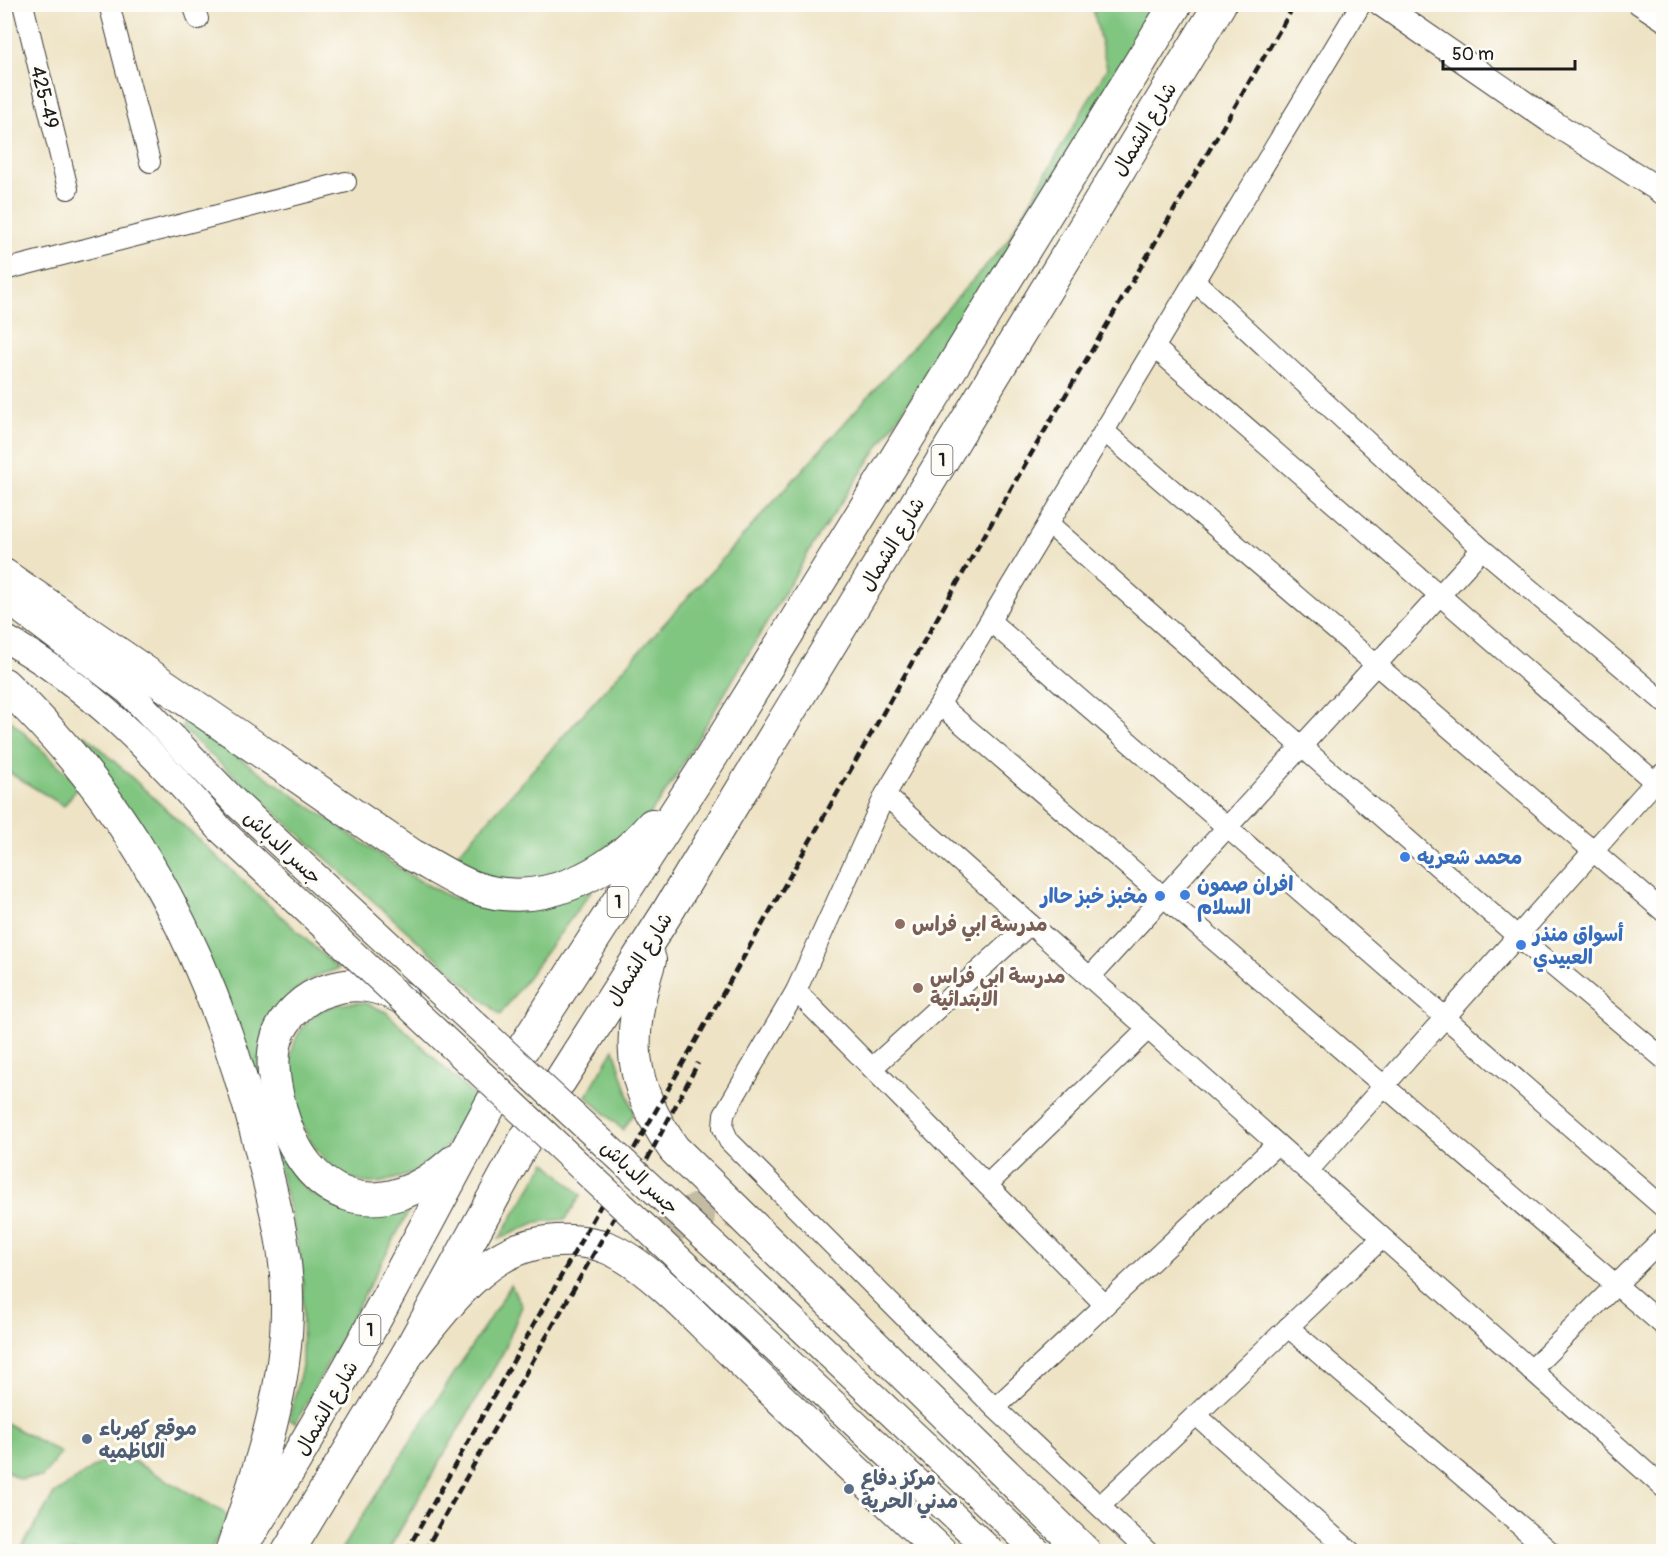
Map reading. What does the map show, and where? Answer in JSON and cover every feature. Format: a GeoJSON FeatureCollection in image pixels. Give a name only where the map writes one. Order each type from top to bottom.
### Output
{"type":"FeatureCollection","features":[{"type":"Feature","properties":{"kind":"highway","name":"شارع الشمال"},"geometry":{"type":"LineString","coordinates":[[524,1047],[712,756],[1176,4]]}},
{"type":"Feature","properties":{"kind":"highway","name":"شارع الشمال"},"geometry":{"type":"LineString","coordinates":[[560,1082],[665,916],[1220,4]]}},
{"type":"Feature","properties":{"kind":"highway"},"geometry":{"type":"LineString","coordinates":[[4,575],[412,855],[471,886],[490,892],[513,894],[547,891],[567,886],[602,870],[639,840],[712,756]]}},
{"type":"Feature","properties":{"kind":"highway"},"geometry":{"type":"LineString","coordinates":[[4,684],[61,741],[89,775],[157,878],[186,933],[211,990],[233,1047],[249,1104],[285,1260],[286,1327],[283,1370],[274,1418],[231,1551]]}},
{"type":"Feature","properties":{"kind":"highway"},"geometry":{"type":"LineString","coordinates":[[665,916],[640,991],[633,1039],[638,1079],[652,1117],[682,1157],[1085,1551]]}},
{"type":"Feature","properties":{"kind":"highway"},"geometry":{"type":"LineString","coordinates":[[402,998],[366,985],[335,987],[313,995],[302,1003],[277,1037],[273,1067],[276,1089],[295,1150],[315,1176],[345,1194],[379,1198],[409,1191],[442,1171],[471,1140]]}},
{"type":"Feature","properties":{"kind":"highway","name":"شارع الشمال"},"geometry":{"type":"LineString","coordinates":[[238,1551],[292,1468],[356,1357],[492,1102]]}},
{"type":"Feature","properties":{"kind":"highway","name":"شارع الشمال"},"geometry":{"type":"LineString","coordinates":[[288,1551],[407,1354],[527,1136]]}},
{"type":"Feature","properties":{"kind":"highway"},"geometry":{"type":"LineString","coordinates":[[407,1354],[459,1294],[492,1263],[503,1256],[532,1245],[554,1241],[583,1242],[608,1248],[642,1270],[688,1311],[941,1551]]}},
{"type":"Feature","properties":{"kind":"main road","name":"جسر الدباش"},"geometry":{"type":"LineString","coordinates":[[4,597],[128,691],[238,805],[722,1253],[1038,1551]]}},
{"type":"Feature","properties":{"kind":"main road","name":"جسر الدباش"},"geometry":{"type":"LineString","coordinates":[[4,638],[22,648],[113,716],[158,758],[220,829],[992,1551]]}},
{"type":"Feature","properties":{"kind":"street","name":"425-49"},"geometry":{"type":"LineString","coordinates":[[23,4],[68,189]]}},
{"type":"Feature","properties":{"kind":"street"},"geometry":{"type":"LineString","coordinates":[[110,4],[150,162]]}},
{"type":"Feature","properties":{"kind":"street"},"geometry":{"type":"LineString","coordinates":[[1148,1551],[995,1408],[729,1141],[723,1128],[724,1114],[796,991],[885,795],[1361,4]]}},
{"type":"Feature","properties":{"kind":"street"},"geometry":{"type":"LineString","coordinates":[[1381,4],[1549,120],[1664,193]]}},
{"type":"Feature","properties":{"kind":"street"},"geometry":{"type":"LineString","coordinates":[[1638,4],[1664,21]]}},
{"type":"Feature","properties":{"kind":"street"},"geometry":{"type":"LineString","coordinates":[[4,270],[346,182]]}},
{"type":"Feature","properties":{"kind":"street"},"geometry":{"type":"LineString","coordinates":[[1195,281],[1482,549],[1664,702]]}},
{"type":"Feature","properties":{"kind":"street"},"geometry":{"type":"LineString","coordinates":[[1155,348],[1661,782],[1594,850],[1308,1171]]}},
{"type":"Feature","properties":{"kind":"street"},"geometry":{"type":"LineString","coordinates":[[1105,432],[1377,663],[1664,912]]}},
{"type":"Feature","properties":{"kind":"street"},"geometry":{"type":"LineString","coordinates":[[1049,524],[1517,936],[1664,1059]]}},
{"type":"Feature","properties":{"kind":"street"},"geometry":{"type":"LineString","coordinates":[[1090,977],[1482,549]]}},
{"type":"Feature","properties":{"kind":"street"},"geometry":{"type":"LineString","coordinates":[[990,621],[1664,1208]]}},
{"type":"Feature","properties":{"kind":"street"},"geometry":{"type":"LineString","coordinates":[[940,705],[1664,1326]]}},
{"type":"Feature","properties":{"kind":"street"},"geometry":{"type":"LineString","coordinates":[[885,795],[1664,1488]]}},
{"type":"Feature","properties":{"kind":"street"},"geometry":{"type":"LineString","coordinates":[[872,1068],[1030,924]]}},
{"type":"Feature","properties":{"kind":"street"},"geometry":{"type":"LineString","coordinates":[[796,991],[1105,1305]]}},
{"type":"Feature","properties":{"kind":"street"},"geometry":{"type":"LineString","coordinates":[[987,1185],[1148,1029]]}},
{"type":"Feature","properties":{"kind":"street"},"geometry":{"type":"LineString","coordinates":[[995,1408],[1277,1144]]}},
{"type":"Feature","properties":{"kind":"street"},"geometry":{"type":"LineString","coordinates":[[1531,1370],[1664,1237]]}},
{"type":"Feature","properties":{"kind":"street"},"geometry":{"type":"LineString","coordinates":[[1100,1506],[1382,1238]]}},
{"type":"Feature","properties":{"kind":"street"},"geometry":{"type":"LineString","coordinates":[[1288,1327],[1551,1551]]}},
{"type":"Feature","properties":{"kind":"street"},"geometry":{"type":"LineString","coordinates":[[1196,1415],[1351,1551]]}},
{"type":"Feature","properties":{"kind":"green space"},"geometry":{"type":"Polygon","coordinates":[[[1092,5],[1159,5],[969,311],[813,545],[669,787],[650,814],[571,874],[496,882],[451,861],[1006,243],[1107,68],[1092,5]]]}},
{"type":"Feature","properties":{"kind":"green space"},"geometry":{"type":"Polygon","coordinates":[[[4,714],[79,785],[64,806],[5,770],[4,714]]]}},
{"type":"Feature","properties":{"kind":"green space"},"geometry":{"type":"Polygon","coordinates":[[[184,720],[411,876],[450,897],[498,909],[592,890],[500,1015],[182,729],[184,720]]]}},
{"type":"Feature","properties":{"kind":"green space"},"geometry":{"type":"Polygon","coordinates":[[[86,735],[338,969],[316,976],[291,993],[278,1147],[285,1164],[306,1190],[346,1212],[377,1216],[411,1207],[296,1423],[289,1419],[302,1366],[303,1284],[300,1255],[280,1171],[79,743],[81,736],[86,735]]]}},
{"type":"Feature","properties":{"kind":"green space"},"geometry":{"type":"Polygon","coordinates":[[[365,1003],[386,1012],[476,1098],[451,1140],[436,1157],[413,1172],[378,1183],[347,1177],[322,1156],[303,1127],[292,1093],[291,1058],[301,1029],[325,1009],[365,1003]]]}},
{"type":"Feature","properties":{"kind":"green space"},"geometry":{"type":"Polygon","coordinates":[[[614,1049],[634,1113],[623,1130],[586,1096],[614,1049]]]}},
{"type":"Feature","properties":{"kind":"green space"},"geometry":{"type":"Polygon","coordinates":[[[546,1162],[581,1195],[566,1219],[537,1222],[499,1239],[546,1162]]]}},
{"type":"Feature","properties":{"kind":"green space"},"geometry":{"type":"Polygon","coordinates":[[[511,1285],[522,1306],[503,1353],[388,1551],[340,1551],[511,1285]]]}},
{"type":"Feature","properties":{"kind":"green space"},"geometry":{"type":"Polygon","coordinates":[[[4,1422],[61,1453],[42,1477],[19,1479],[5,1470],[4,1422]]]}},
{"type":"Feature","properties":{"kind":"green space"},"geometry":{"type":"Polygon","coordinates":[[[117,1452],[230,1516],[210,1551],[19,1552],[54,1494],[117,1452]]]}},
{"type":"Feature","properties":{"kind":"tunnel"},"geometry":{"type":"LineString","coordinates":[[676,1300],[665,1278],[662,1256],[666,1237],[676,1222],[691,1212],[709,1208],[729,1211],[750,1223]]}},
{"type":"Feature","properties":{"kind":"railway"},"geometry":{"type":"LineString","coordinates":[[634,1149],[1027,461],[1295,4]]}},
{"type":"Feature","properties":{"kind":"railway"},"geometry":{"type":"LineString","coordinates":[[647,1160],[698,1063]]}},
{"type":"Feature","properties":{"kind":"railway"},"geometry":{"type":"LineString","coordinates":[[406,1552],[601,1205]]}},
{"type":"Feature","properties":{"kind":"railway"},"geometry":{"type":"LineString","coordinates":[[424,1552],[614,1218]]}},
{"type":"Feature","properties":{"kind":"place","name":"محمد شعريه"},"geometry":{"type":"Point","coordinates":[1405,857]}},
{"type":"Feature","properties":{"kind":"place","name":"افران صمون السلام"},"geometry":{"type":"Point","coordinates":[1185,895]}},
{"type":"Feature","properties":{"kind":"place","name":"مخبز خبز حاار"},"geometry":{"type":"Point","coordinates":[1160,896]}},
{"type":"Feature","properties":{"kind":"place","name":"مدرسة ابي فراس"},"geometry":{"type":"Point","coordinates":[900,924]}},
{"type":"Feature","properties":{"kind":"place","name":"أسواق منذر العبيدي"},"geometry":{"type":"Point","coordinates":[1521,945]}},
{"type":"Feature","properties":{"kind":"place","name":"مدرسة ابي فراس الابتدائية"},"geometry":{"type":"Point","coordinates":[918,988]}},
{"type":"Feature","properties":{"kind":"place","name":"موقع كهرباء الكاظميه"},"geometry":{"type":"Point","coordinates":[87,1439]}},
{"type":"Feature","properties":{"kind":"place","name":"مركز دفاع مدني الحرية"},"geometry":{"type":"Point","coordinates":[849,1489]}}]}
